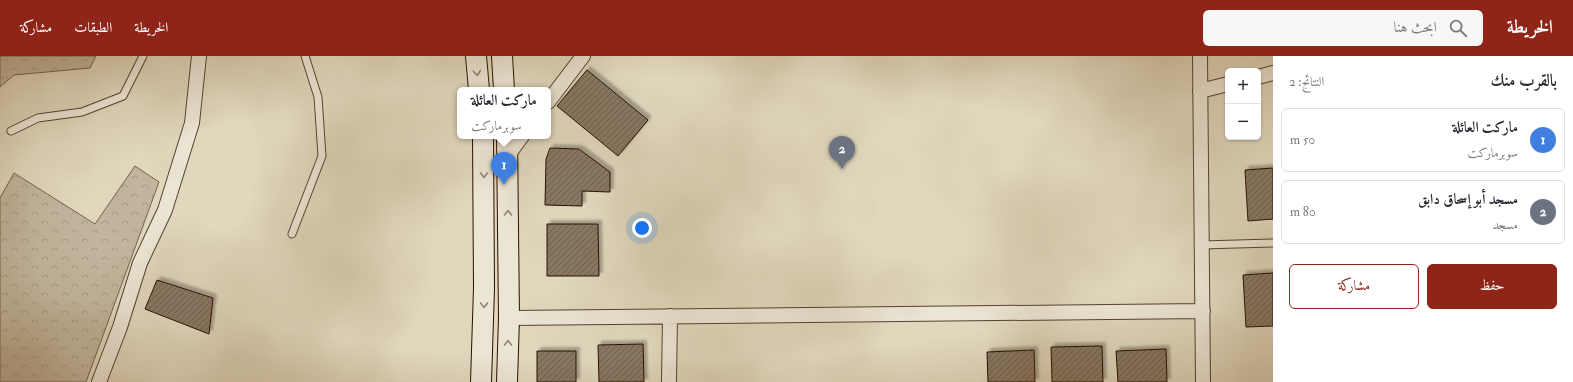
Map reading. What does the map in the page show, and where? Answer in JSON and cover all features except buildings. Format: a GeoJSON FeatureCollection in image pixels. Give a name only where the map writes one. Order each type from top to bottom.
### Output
{"type":"FeatureCollection","features":[{"type":"Feature","properties":{"kind":"main road"},"geometry":{"type":"LineString","coordinates":[[476,56],[479,87]]}},
{"type":"Feature","properties":{"kind":"main road"},"geometry":{"type":"LineString","coordinates":[[502,56],[504,87]]}},
{"type":"Feature","properties":{"kind":"main road"},"geometry":{"type":"LineString","coordinates":[[481,382],[484,288],[483,139]]}},
{"type":"Feature","properties":{"kind":"main road"},"geometry":{"type":"LineString","coordinates":[[507,145],[509,318],[507,382]]}},
{"type":"Feature","properties":{"kind":"street"},"geometry":{"type":"LineString","coordinates":[[99,382],[120,328],[140,263],[165,210],[192,123],[199,56]]}},
{"type":"Feature","properties":{"kind":"street"},"geometry":{"type":"LineString","coordinates":[[551,98],[583,56]]}},
{"type":"Feature","properties":{"kind":"street"},"geometry":{"type":"LineString","coordinates":[[1200,56],[1203,382]]}},
{"type":"Feature","properties":{"kind":"street"},"geometry":{"type":"LineString","coordinates":[[1261,76],[1273,74]]}},
{"type":"Feature","properties":{"kind":"street"},"geometry":{"type":"LineString","coordinates":[[1200,90],[1225,85]]}},
{"type":"Feature","properties":{"kind":"street"},"geometry":{"type":"LineString","coordinates":[[507,145],[517,139]]}},
{"type":"Feature","properties":{"kind":"street"},"geometry":{"type":"LineString","coordinates":[[509,318],[1203,312]]}},
{"type":"Feature","properties":{"kind":"street"},"geometry":{"type":"LineString","coordinates":[[669,382],[670,316]]}},
{"type":"Feature","properties":{"kind":"lane"},"geometry":{"type":"LineString","coordinates":[[11,131],[38,118],[82,112],[123,96],[143,56]]}},
{"type":"Feature","properties":{"kind":"lane"},"geometry":{"type":"LineString","coordinates":[[292,234],[322,156],[318,97],[305,56]]}},
{"type":"Feature","properties":{"kind":"lane"},"geometry":{"type":"LineString","coordinates":[[1202,245],[1273,243]]}},
{"type":"Feature","properties":{"kind":"green space"},"geometry":{"type":"Polygon","coordinates":[[[0,56],[96,56],[90,68],[14,75],[0,87],[0,56]]]}},
{"type":"Feature","properties":{"kind":"green space"},"geometry":{"type":"Polygon","coordinates":[[[135,166],[159,182],[86,382],[0,382],[0,198],[14,173],[95,224],[135,166]]]}},
{"type":"Feature","properties":{"kind":"place","name":"مسجد أبو إسحاق دابق"},"geometry":{"type":"Point","coordinates":[842,169]}},
{"type":"Feature","properties":{"kind":"place","name":"ماركت العائلة"},"geometry":{"type":"Point","coordinates":[504,185]}}]}
